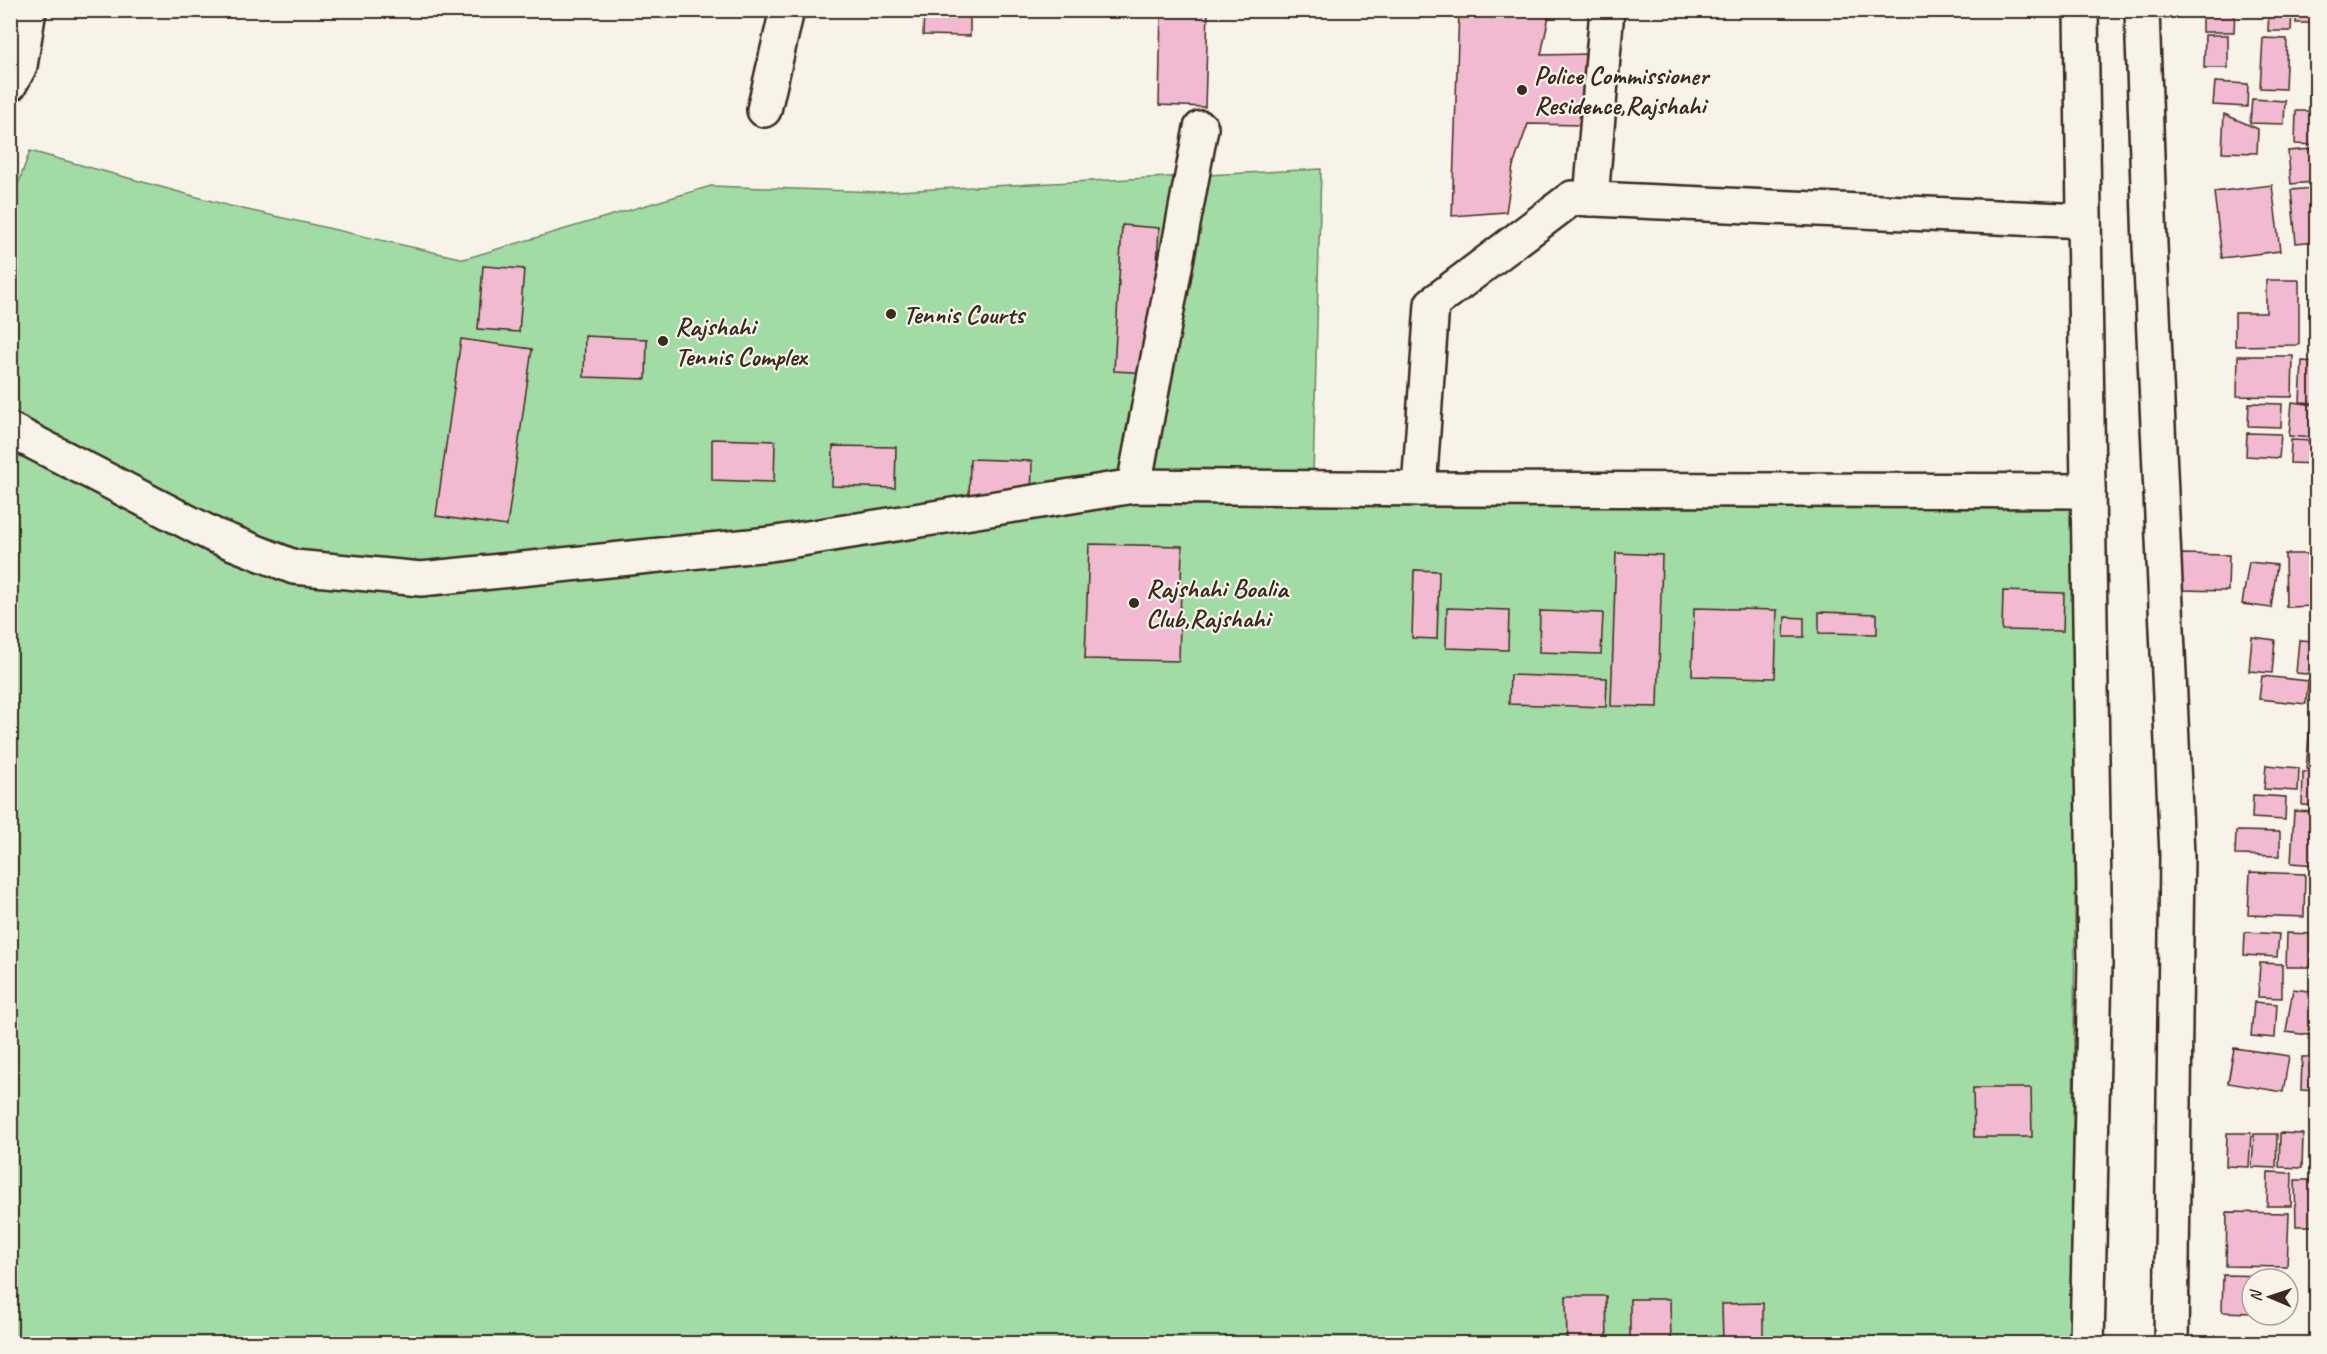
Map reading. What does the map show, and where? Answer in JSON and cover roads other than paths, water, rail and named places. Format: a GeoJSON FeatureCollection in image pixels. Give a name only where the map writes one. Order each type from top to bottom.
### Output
{"type":"FeatureCollection","features":[{"type":"Feature","properties":{"kind":"street"},"geometry":{"type":"LineString","coordinates":[[10,84],[20,66],[29,10]]}},
{"type":"Feature","properties":{"kind":"street"},"geometry":{"type":"LineString","coordinates":[[764,110],[787,10]]}},
{"type":"Feature","properties":{"kind":"street"},"geometry":{"type":"LineString","coordinates":[[1591,199],[1607,10]]}},
{"type":"Feature","properties":{"kind":"street"},"geometry":{"type":"LineString","coordinates":[[2081,10],[2095,962],[2087,1344]]}},
{"type":"Feature","properties":{"kind":"street"},"geometry":{"type":"LineString","coordinates":[[2142,10],[2177,855],[2172,1344]]}},
{"type":"Feature","properties":{"kind":"street"},"geometry":{"type":"LineString","coordinates":[[1134,486],[1201,128]]}},
{"type":"Feature","properties":{"kind":"street"},"geometry":{"type":"LineString","coordinates":[[1419,489],[1432,304],[1572,198],[2084,221]]}},
{"type":"Feature","properties":{"kind":"street"},"geometry":{"type":"LineString","coordinates":[[10,430],[213,535],[294,567],[421,579],[770,544],[1134,486],[2088,491]]}},
{"type":"Feature","properties":{"kind":"place","name":"Police Commissioner Residence,Rajshahi"},"geometry":{"type":"Point","coordinates":[1522,90]}},
{"type":"Feature","properties":{"kind":"place","name":"Tennis Courts"},"geometry":{"type":"Point","coordinates":[891,314]}},
{"type":"Feature","properties":{"kind":"place","name":"Rajshahi Tennis Complex"},"geometry":{"type":"Point","coordinates":[663,341]}},
{"type":"Feature","properties":{"kind":"place","name":"Rajshahi Boalia Club,Rajshahi"},"geometry":{"type":"Point","coordinates":[1134,603]}}]}
